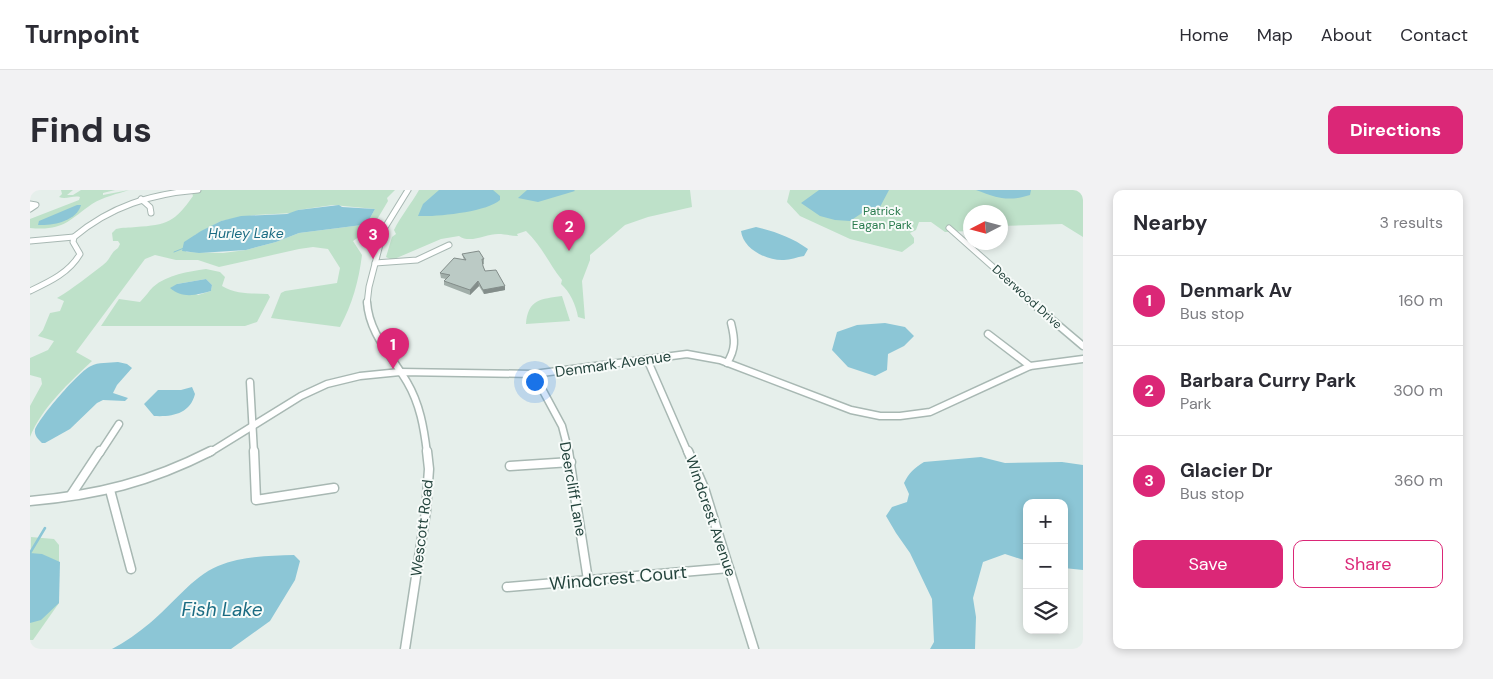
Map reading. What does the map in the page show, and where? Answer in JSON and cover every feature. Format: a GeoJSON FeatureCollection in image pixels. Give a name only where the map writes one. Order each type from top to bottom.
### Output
{"type":"FeatureCollection","features":[{"type":"Feature","properties":{"kind":"street"},"geometry":{"type":"LineString","coordinates":[[30,241],[74,237],[113,209],[141,198],[167,191],[198,190]]}},
{"type":"Feature","properties":{"kind":"street","name":"Wescott Road"},"geometry":{"type":"LineString","coordinates":[[405,649],[426,510],[429,469],[423,423],[416,401],[407,382],[371,324],[367,304],[368,287],[384,229],[408,190]]}},
{"type":"Feature","properties":{"kind":"street"},"geometry":{"type":"LineString","coordinates":[[141,198],[150,207],[151,213]]}},
{"type":"Feature","properties":{"kind":"street"},"geometry":{"type":"LineString","coordinates":[[30,204],[36,205],[30,209]]}},
{"type":"Feature","properties":{"kind":"street","name":"Deerwood Drive"},"geometry":{"type":"LineString","coordinates":[[949,228],[1027,297],[1032,304],[1083,346]]}},
{"type":"Feature","properties":{"kind":"street"},"geometry":{"type":"LineString","coordinates":[[30,291],[60,275],[78,259],[80,254],[73,242],[74,237]]}},
{"type":"Feature","properties":{"kind":"street"},"geometry":{"type":"LineString","coordinates":[[375,263],[418,260],[449,245]]}},
{"type":"Feature","properties":{"kind":"street"},"geometry":{"type":"LineString","coordinates":[[727,363],[734,353],[737,343],[731,323]]}},
{"type":"Feature","properties":{"kind":"street"},"geometry":{"type":"LineString","coordinates":[[988,334],[1030,366]]}},
{"type":"Feature","properties":{"kind":"street","name":"Denmark Avenue"},"geometry":{"type":"LineString","coordinates":[[30,501],[110,490],[146,480],[184,465],[216,449],[301,396],[327,384],[360,376],[400,372],[534,374],[687,354],[727,363],[851,410],[896,418],[930,412],[1030,366],[1083,359]]}},
{"type":"Feature","properties":{"kind":"street","name":"Windcrest Avenue"},"geometry":{"type":"LineString","coordinates":[[647,359],[704,488],[754,649]]}},
{"type":"Feature","properties":{"kind":"street","name":"Deercliff Lane"},"geometry":{"type":"LineString","coordinates":[[534,374],[562,426],[571,462],[588,580]]}},
{"type":"Feature","properties":{"kind":"street"},"geometry":{"type":"LineString","coordinates":[[250,382],[256,500],[334,488]]}},
{"type":"Feature","properties":{"kind":"street"},"geometry":{"type":"LineString","coordinates":[[71,496],[119,424]]}},
{"type":"Feature","properties":{"kind":"street"},"geometry":{"type":"LineString","coordinates":[[510,466],[571,462]]}},
{"type":"Feature","properties":{"kind":"street"},"geometry":{"type":"LineString","coordinates":[[110,490],[130,570]]}},
{"type":"Feature","properties":{"kind":"street","name":"Windcrest Court"},"geometry":{"type":"LineString","coordinates":[[507,587],[729,568]]}},
{"type":"Feature","properties":{"kind":"green space"},"geometry":{"type":"Polygon","coordinates":[[[61,190],[73,190],[67,195],[73,195],[81,190],[115,190],[103,193],[103,195],[129,190],[92,204],[64,224],[50,228],[30,228],[30,219],[79,200],[80,197],[59,197],[62,194],[61,190]]]}},
{"type":"Feature","properties":{"kind":"green space"},"geometry":{"type":"Polygon","coordinates":[[[200,190],[395,190],[387,198],[388,201],[372,228],[353,241],[362,255],[361,264],[351,301],[340,327],[271,318],[281,293],[337,283],[340,268],[328,249],[313,247],[299,249],[219,267],[198,260],[176,260],[155,255],[145,259],[76,352],[92,361],[49,405],[30,437],[30,406],[42,384],[41,378],[30,375],[30,358],[48,350],[54,341],[38,336],[43,330],[50,313],[60,311],[64,301],[57,298],[108,261],[120,244],[118,241],[113,241],[112,233],[116,229],[155,225],[169,221],[187,205],[193,196],[192,193],[200,190]],[[333,205],[298,210],[293,213],[255,215],[221,221],[195,235],[186,252],[223,253],[246,250],[276,242],[299,233],[362,225],[369,220],[375,209],[333,205]]]}},
{"type":"Feature","properties":{"kind":"green space"},"geometry":{"type":"Polygon","coordinates":[[[419,190],[690,190],[692,207],[648,217],[625,225],[590,255],[582,281],[585,319],[578,317],[572,299],[561,284],[562,280],[537,243],[526,231],[517,234],[518,236],[493,234],[473,239],[459,236],[441,239],[392,260],[386,257],[392,237],[396,234],[394,230],[419,190]]]}},
{"type":"Feature","properties":{"kind":"green space","name":"Patrick Eagan Park"},"geometry":{"type":"Polygon","coordinates":[[[790,190],[1083,190],[1083,237],[1062,224],[1008,226],[1008,205],[963,205],[963,231],[945,232],[931,222],[919,222],[916,230],[910,233],[914,238],[914,243],[902,252],[850,239],[800,216],[787,202],[790,190]]]}},
{"type":"Feature","properties":{"kind":"green space"},"geometry":{"type":"Polygon","coordinates":[[[206,269],[220,272],[225,277],[222,286],[228,289],[244,293],[268,294],[270,297],[257,322],[245,326],[101,326],[119,299],[140,302],[153,287],[165,279],[178,274],[206,269]],[[206,279],[177,284],[198,295],[211,291],[212,285],[206,279]]]}},
{"type":"Feature","properties":{"kind":"green space"},"geometry":{"type":"Polygon","coordinates":[[[562,296],[570,321],[526,324],[527,316],[533,305],[548,298],[562,296]]]}},
{"type":"Feature","properties":{"kind":"green space"},"geometry":{"type":"Polygon","coordinates":[[[31,537],[54,539],[59,545],[59,603],[33,640],[30,640],[31,537]]]}},
{"type":"Feature","properties":{"kind":"water"},"geometry":{"type":"Polygon","coordinates":[[[439,190],[493,190],[500,196],[500,200],[473,211],[437,216],[418,216],[423,204],[439,190]]]}},
{"type":"Feature","properties":{"kind":"water"},"geometry":{"type":"Polygon","coordinates":[[[527,190],[575,191],[538,202],[518,198],[527,190]]]}},
{"type":"Feature","properties":{"kind":"water"},"geometry":{"type":"Polygon","coordinates":[[[819,190],[889,190],[880,207],[865,211],[850,221],[820,216],[801,203],[819,190]]]}},
{"type":"Feature","properties":{"kind":"water"},"geometry":{"type":"Polygon","coordinates":[[[976,190],[1031,190],[1030,195],[1009,199],[976,190]]]}},
{"type":"Feature","properties":{"kind":"water"},"geometry":{"type":"Polygon","coordinates":[[[81,205],[79,210],[69,219],[50,225],[38,225],[39,221],[81,205]]]}},
{"type":"Feature","properties":{"kind":"water","name":"Hurley Lake"},"geometry":{"type":"Polygon","coordinates":[[[339,205],[342,207],[375,209],[369,220],[362,225],[299,233],[276,242],[246,250],[199,253],[182,251],[184,242],[221,221],[241,216],[287,214],[298,210],[339,205]]]}},
{"type":"Feature","properties":{"kind":"water"},"geometry":{"type":"Polygon","coordinates":[[[756,227],[783,235],[808,249],[804,256],[789,260],[777,260],[763,256],[746,243],[741,231],[756,227]]]}},
{"type":"Feature","properties":{"kind":"water"},"geometry":{"type":"Polygon","coordinates":[[[206,279],[212,285],[211,291],[195,295],[185,295],[170,288],[177,284],[206,279]]]}},
{"type":"Feature","properties":{"kind":"water"},"geometry":{"type":"Polygon","coordinates":[[[885,323],[905,327],[914,336],[904,346],[888,354],[887,370],[875,376],[848,367],[832,350],[837,332],[857,325],[885,323]]]}},
{"type":"Feature","properties":{"kind":"water"},"geometry":{"type":"Polygon","coordinates":[[[118,362],[127,364],[132,368],[117,385],[113,393],[128,398],[125,401],[103,400],[97,403],[70,429],[42,443],[35,430],[43,416],[69,385],[91,366],[100,363],[118,362]]]}},
{"type":"Feature","properties":{"kind":"water"},"geometry":{"type":"Polygon","coordinates":[[[192,387],[195,394],[193,401],[185,410],[174,415],[154,416],[144,404],[158,390],[181,390],[192,387]]]}},
{"type":"Feature","properties":{"kind":"water"},"geometry":{"type":"Polygon","coordinates":[[[981,457],[1005,463],[1062,462],[1083,465],[1083,570],[1068,568],[1068,499],[1023,499],[1023,560],[1005,554],[983,562],[973,598],[976,617],[975,649],[930,649],[934,642],[932,599],[910,553],[886,516],[892,507],[907,502],[909,494],[904,483],[912,471],[924,462],[981,457]]]}},
{"type":"Feature","properties":{"kind":"water"},"geometry":{"type":"Polygon","coordinates":[[[30,553],[42,554],[60,562],[59,603],[41,620],[30,623],[30,553]]]}},
{"type":"Feature","properties":{"kind":"water","name":"Fish Lake"},"geometry":{"type":"Polygon","coordinates":[[[294,555],[300,561],[295,580],[270,621],[231,649],[112,649],[145,627],[191,584],[218,566],[246,558],[294,555]]]}},
{"type":"Feature","properties":{"kind":"building"},"geometry":{"type":"Polygon","coordinates":[[[479,251],[484,259],[482,259],[485,271],[496,270],[505,286],[483,290],[478,281],[470,290],[444,281],[450,275],[440,273],[454,258],[466,260],[462,254],[479,251]]]}},
{"type":"Feature","properties":{"kind":"waterway"},"geometry":{"type":"LineString","coordinates":[[174,252],[184,248]]}},
{"type":"Feature","properties":{"kind":"waterway"},"geometry":{"type":"LineString","coordinates":[[30,553],[45,528]]}},
{"type":"Feature","properties":{"kind":"place","name":"Barbara Curry Park"},"geometry":{"type":"Point","coordinates":[569,251]}},
{"type":"Feature","properties":{"kind":"place","name":"Glacier Dr"},"geometry":{"type":"Point","coordinates":[373,259]}},
{"type":"Feature","properties":{"kind":"place","name":"Denmark Av"},"geometry":{"type":"Point","coordinates":[393,369]}}]}
